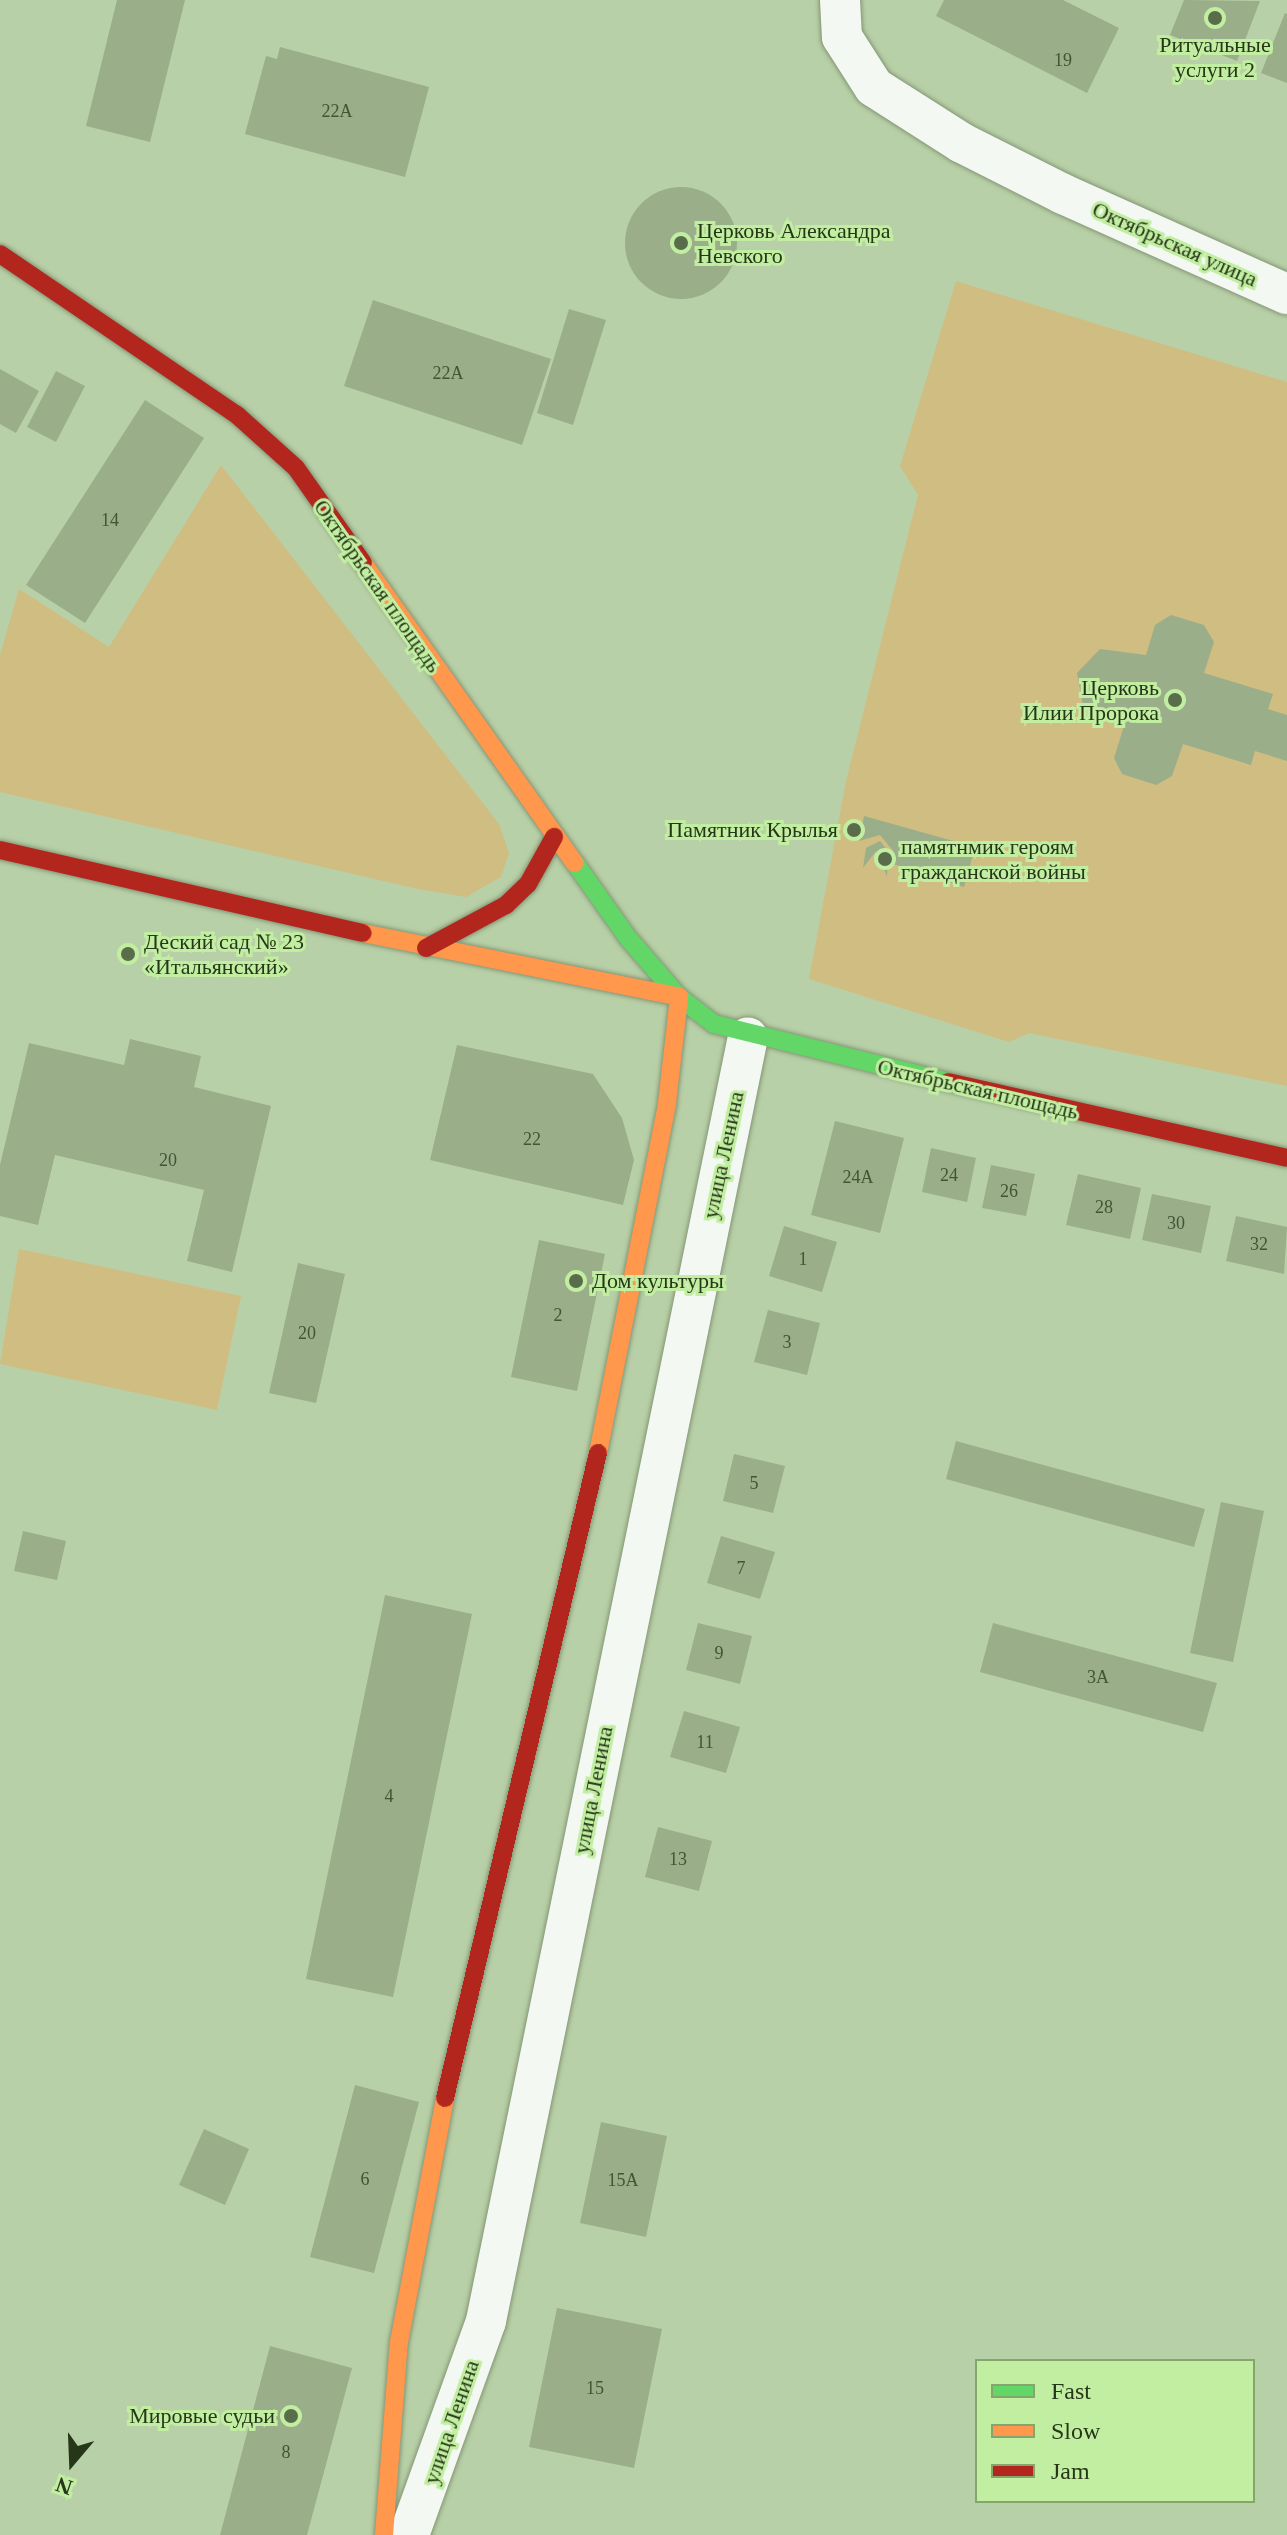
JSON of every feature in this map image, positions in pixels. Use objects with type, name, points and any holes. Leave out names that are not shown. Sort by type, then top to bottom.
[{"type":"main road","name":"Октябрьская площадь","points":[[0,254],[237,415],[296,468],[554,837],[679,997],[714,1024],[748,1037],[1287,1158]]},
{"type":"main road","points":[[426,948],[506,905],[528,884],[554,837]]},
{"type":"main road","name":"Октябрьская площадь","points":[[0,850],[426,948],[679,997]]},
{"type":"main road","points":[[384,2535],[399,2342],[445,2095],[606,1418],[667,1103],[679,997]]},
{"type":"street","name":"Октябрьская улица","points":[[840,0],[842,37],[874,87],[962,143],[1063,194],[1287,294]]},
{"type":"street","name":"улица Ленина","points":[[409,2535],[486,2321],[748,1037]]},
{"type":"shaded area","points":[[956,281],[1287,382],[1287,1086],[1029,1033],[1009,1042],[809,979],[846,781],[918,495],[900,466]]},
{"type":"shaded area","points":[[221,465],[499,824],[509,853],[501,877],[466,897],[418,889],[0,792],[0,655],[19,589],[109,647]]},
{"type":"shaded area","points":[[19,1249],[241,1296],[217,1410],[0,1364]]},
{"type":"building","points":[[117,0],[185,0],[150,142],[86,126]]},
{"type":"building","points":[[944,0],[1063,0],[1119,28],[1087,93],[936,16]]},
{"type":"building","name":"Ритуальные услуги 2","points":[[1184,0],[1260,1],[1237,61],[1170,35]]},
{"type":"building","points":[[1287,14],[1287,83],[1261,73]]},
{"type":"building","points":[[280,47],[429,87],[405,177],[245,134],[266,56],[277,59]]},
{"type":"building","name":"Церковь Александра Невского","points":[[681,187],[703,191],[721,203],[733,221],[737,243],[733,265],[721,283],[703,295],[681,299],[659,295],[641,283],[629,265],[625,243],[629,221],[641,203],[659,191]]},
{"type":"building","points":[[373,300],[551,359],[522,445],[344,386]]},
{"type":"building","points":[[569,309],[606,320],[573,425],[537,413]]},
{"type":"building","points":[[0,369],[39,391],[16,433],[0,424]]},
{"type":"building","points":[[56,371],[85,386],[56,442],[27,427]]},
{"type":"building","points":[[145,400],[204,438],[85,623],[26,585]]},
{"type":"building","name":"Церковь Илии Пророка","points":[[1171,615],[1204,625],[1214,642],[1204,673],[1273,694],[1268,709],[1287,715],[1287,761],[1255,751],[1251,765],[1183,744],[1172,776],[1156,785],[1122,774],[1114,758],[1124,726],[1083,705],[1077,673],[1100,649],[1146,655],[1155,625]]},
{"type":"building","points":[[864,816],[975,847],[964,887],[893,864],[894,852],[880,835],[859,841]]},
{"type":"building","name":"памятнмик героям гражданской войны","points":[[880,841],[888,851],[887,877],[878,853],[875,864],[876,851],[863,868],[866,848]]},
{"type":"building","points":[[130,1039],[201,1056],[194,1087],[271,1106],[232,1272],[187,1261],[204,1190],[55,1155],[38,1225],[0,1216],[0,1165],[29,1043],[124,1065]]},
{"type":"building","points":[[457,1045],[593,1074],[622,1118],[634,1160],[623,1205],[430,1160]]},
{"type":"building","points":[[835,1121],[904,1138],[880,1233],[811,1215]]},
{"type":"building","points":[[931,1148],[976,1158],[967,1202],[922,1192]]},
{"type":"building","points":[[991,1165],[1035,1174],[1026,1216],[982,1208]]},
{"type":"building","points":[[1078,1174],[1141,1188],[1130,1239],[1066,1225]]},
{"type":"building","points":[[1152,1194],[1211,1206],[1201,1253],[1142,1240]]},
{"type":"building","points":[[1236,1216],[1287,1227],[1284,1274],[1226,1261]]},
{"type":"building","points":[[784,1226],[837,1242],[822,1292],[769,1276]]},
{"type":"building","points":[[539,1240],[605,1254],[577,1391],[511,1377]]},
{"type":"building","points":[[298,1263],[345,1274],[316,1403],[269,1393]]},
{"type":"building","points":[[768,1310],[820,1323],[807,1375],[754,1362]]},
{"type":"building","points":[[956,1441],[1205,1509],[1194,1547],[946,1479]]},
{"type":"building","points":[[734,1454],[785,1466],[773,1513],[723,1501]]},
{"type":"building","points":[[1221,1502],[1264,1511],[1233,1662],[1190,1653]]},
{"type":"building","points":[[23,1531],[66,1541],[57,1580],[14,1571]]},
{"type":"building","points":[[721,1536],[775,1552],[760,1599],[707,1583]]},
{"type":"building","points":[[385,1595],[472,1614],[393,1997],[306,1979]]},
{"type":"building","points":[[698,1623],[752,1636],[740,1684],[686,1670]]},
{"type":"building","points":[[993,1623],[1217,1683],[1203,1732],[980,1672]]},
{"type":"building","points":[[684,1711],[740,1727],[726,1773],[670,1757]]},
{"type":"building","points":[[658,1827],[712,1841],[699,1891],[645,1877]]},
{"type":"building","points":[[355,2085],[419,2102],[374,2273],[310,2257]]},
{"type":"building","points":[[601,2122],[667,2136],[646,2237],[580,2223]]},
{"type":"building","points":[[204,2129],[249,2149],[225,2205],[179,2185]]},
{"type":"building","points":[[557,2308],[662,2329],[634,2468],[529,2447]]},
{"type":"building","points":[[270,2346],[352,2368],[307,2535],[220,2535]]},
{"type":"traffic: fast","points":[[575,863],[628,938],[679,997],[714,1024],[948,1082]]},
{"type":"traffic: slow","points":[[363,563],[575,863]]},
{"type":"traffic: slow","points":[[363,933],[679,997]]},
{"type":"traffic: slow","points":[[598,1453],[667,1103],[679,997]]},
{"type":"traffic: slow","points":[[384,2535],[399,2342],[445,2098]]},
{"type":"traffic: jam","points":[[0,254],[237,415],[296,468],[363,563]]},
{"type":"traffic: jam","points":[[426,948],[506,905],[528,884],[554,837]]},
{"type":"traffic: jam","points":[[0,850],[363,933]]},
{"type":"traffic: jam","points":[[948,1082],[1287,1158]]},
{"type":"traffic: jam","points":[[445,2098],[598,1453]]},
{"type":"place","name":"Ритуальные услуги 2","points":[[1215,18]]},
{"type":"place","name":"Церковь Александра Невского","points":[[681,243]]},
{"type":"place","name":"Церковь Илии Пророка","points":[[1175,700]]},
{"type":"place","name":"Памятник Крылья","points":[[854,830]]},
{"type":"place","name":"памятнмик героям гражданской войны","points":[[885,859]]},
{"type":"place","name":"Деский сад № 23 «Итальянский»","points":[[128,954]]},
{"type":"place","name":"Дом культуры","points":[[576,1281]]},
{"type":"place","name":"Мировые судьи","points":[[291,2416]]}]
